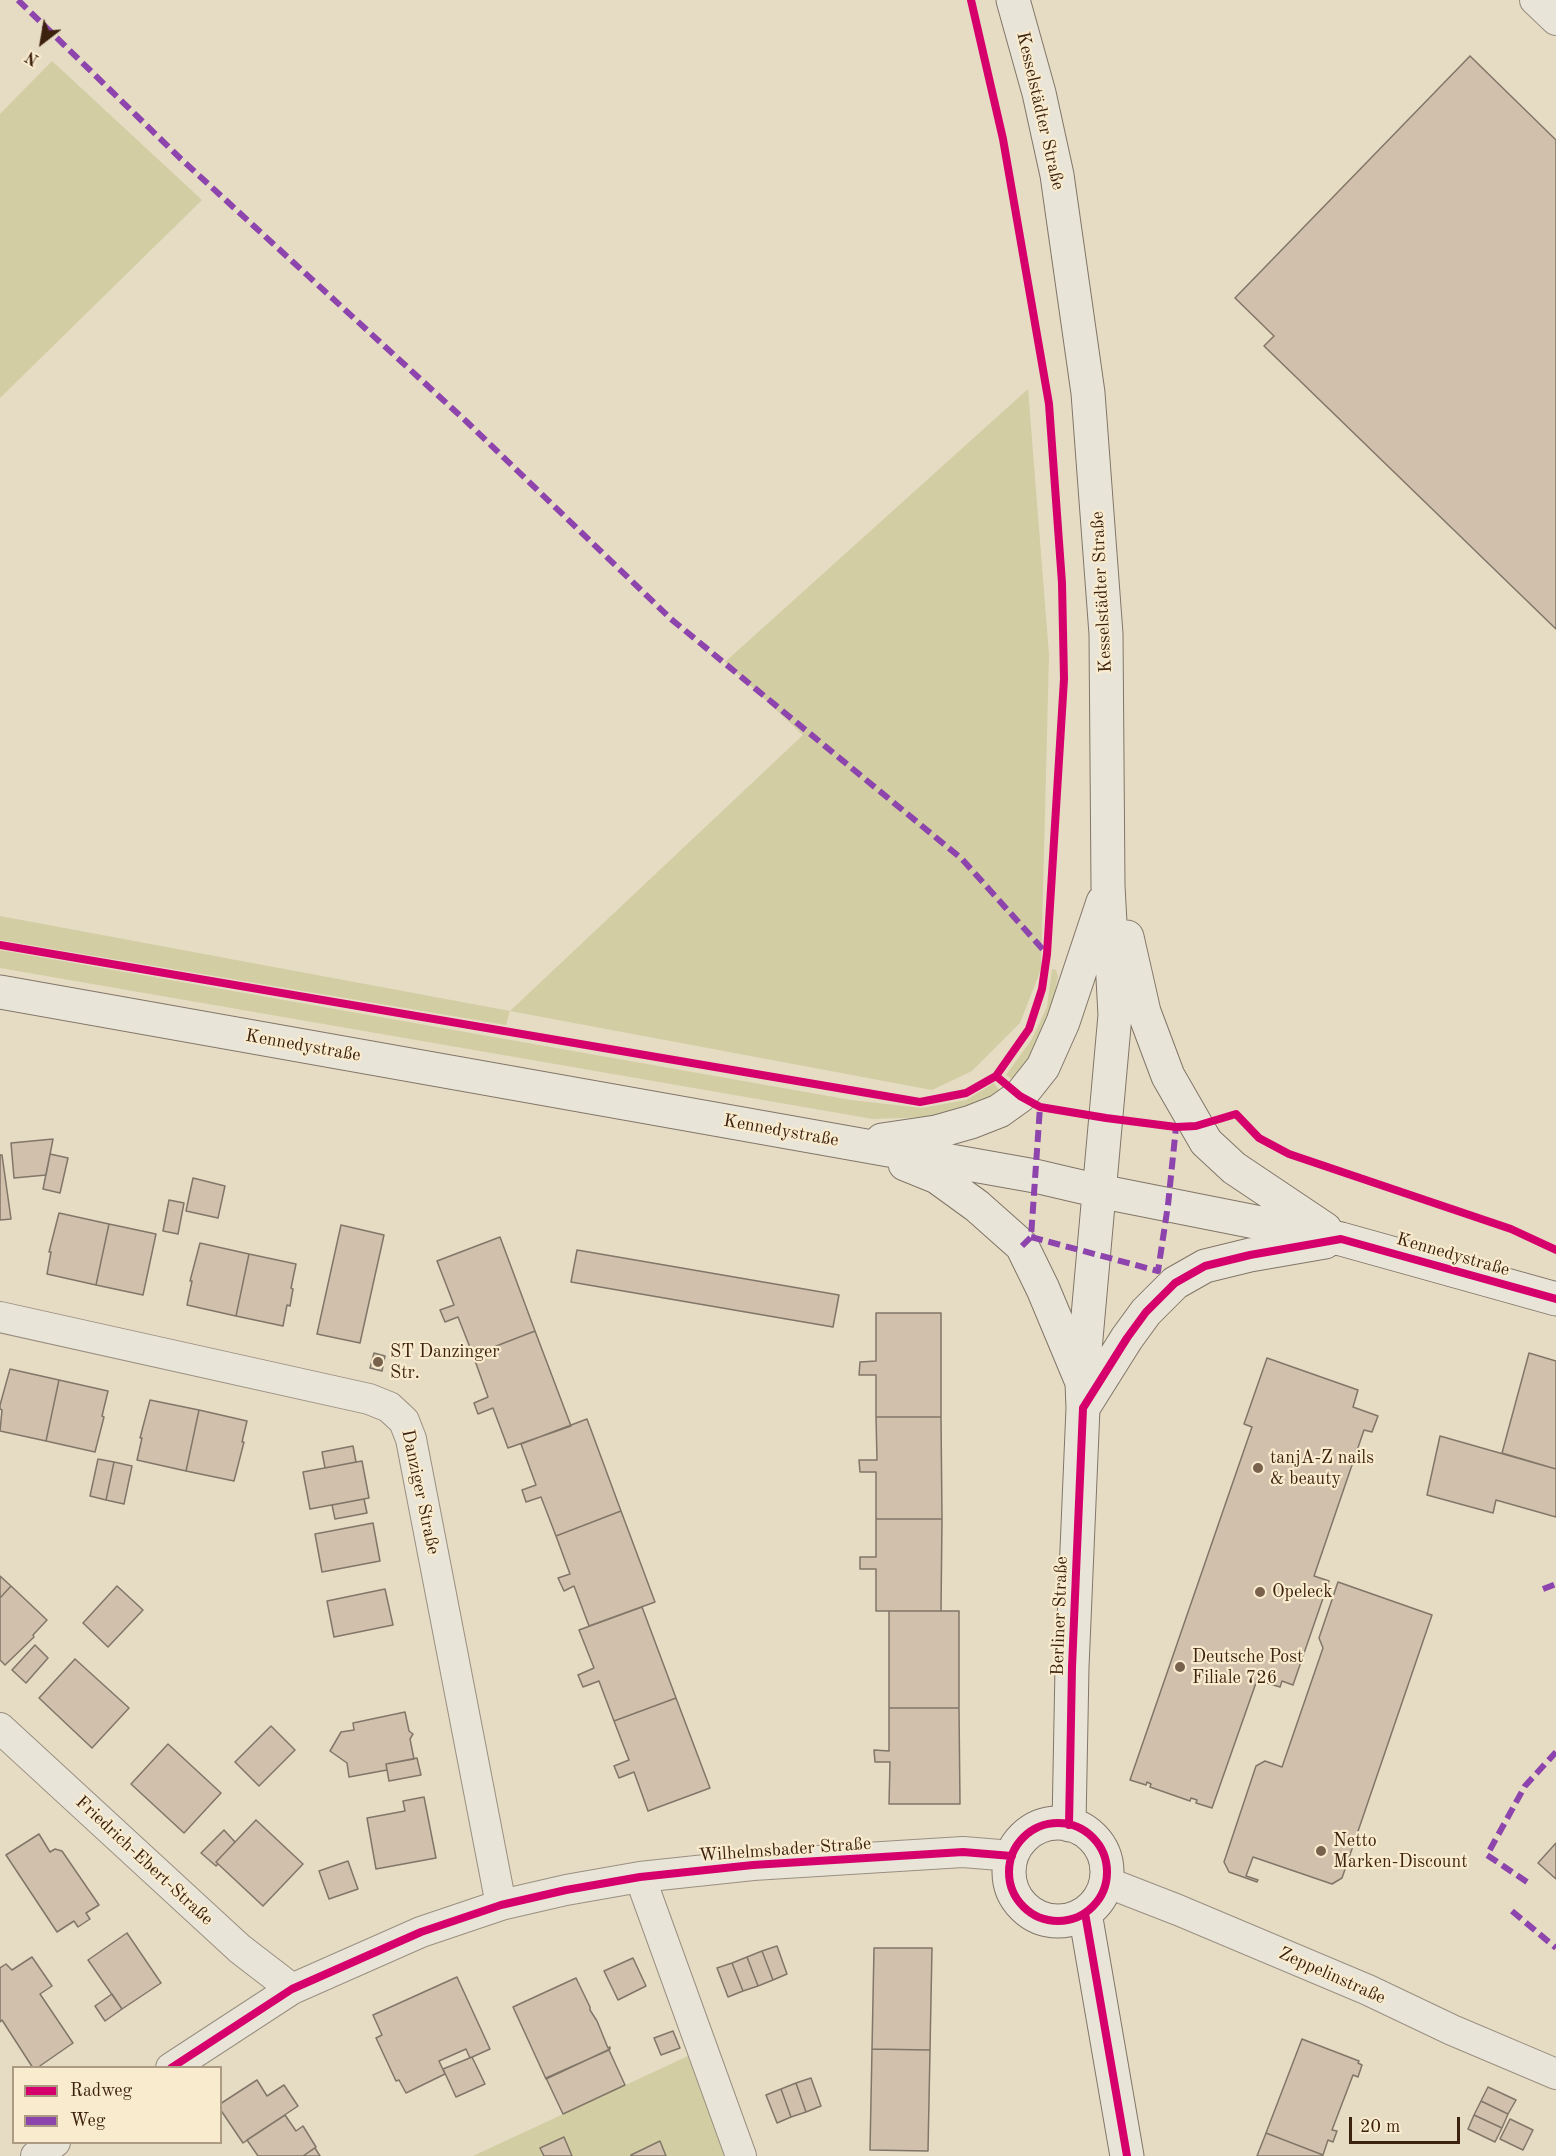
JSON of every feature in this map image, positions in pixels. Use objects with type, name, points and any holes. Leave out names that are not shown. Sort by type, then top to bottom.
[{"type":"main road","name":"Kesselstädter Straße","points":[[1013,0],[1039,93],[1057,175],[1088,393],[1106,634],[1108,886],[1115,1015],[1099,1191]]},
{"type":"main road","points":[[1108,849],[1144,1012],[1168,1076],[1196,1126],[1206,1142],[1234,1168],[1341,1239]]},
{"type":"main road","points":[[856,1144],[936,1132],[971,1122],[999,1111],[1020,1096],[1043,1067],[1063,1022],[1108,886]]},
{"type":"main road","name":"Kennedystraße","points":[[0,992],[1024,1174],[1341,1239],[1556,1299]]},
{"type":"main road","points":[[856,1144],[937,1177],[977,1206],[1022,1246],[1043,1289],[1082,1395]]},
{"type":"main road","name":"Berliner Straße","points":[[1069,1825],[1082,1395],[1099,1191]]},
{"type":"main road","points":[[1082,1395],[1146,1312],[1175,1283],[1205,1266],[1341,1239]]},
{"type":"main road","points":[[1053,1824],[1069,1825],[1092,1836],[1099,1846],[1105,1857],[1106,1882],[1103,1894],[1085,1913],[1071,1920],[1055,1921],[1040,1917],[1026,1909],[1017,1897],[1008,1872],[1017,1845],[1038,1828],[1053,1824]]},
{"type":"main road","points":[[1085,1913],[1127,2156]]},
{"type":"street","points":[[1535,0],[1556,20]]},
{"type":"street","name":"Danziger Straße","points":[[0,1317],[369,1400],[389,1407],[404,1421],[411,1439],[501,1905]]},
{"type":"street","name":"Friedrich-Ebert-Straße","points":[[0,1728],[240,1949],[292,1989]]},
{"type":"street","name":"Wilhelmsbader Straße","points":[[173,2066],[292,1989],[422,1932],[501,1905],[566,1890],[640,1877],[753,1865],[952,1853],[1012,1856]]},
{"type":"street","points":[[640,1877],[741,2156]]},
{"type":"street","name":"Zeppelinstraße","points":[[1106,1882],[1357,1985],[1452,2030],[1556,2074]]},
{"type":"street","points":[[36,2156],[52,2144]]},
{"type":"shaded area","points":[[52,61],[202,200],[0,398],[0,114]]},
{"type":"shaded area","points":[[1028,389],[1049,655],[1041,969],[1020,1023],[972,1071],[932,1090],[510,1011],[803,735],[725,662]]},
{"type":"shaded area","points":[[0,916],[510,1011],[506,1025],[0,940]]},
{"type":"shaded area","points":[[0,950],[851,1100],[922,1108],[966,1100],[994,1083],[1002,1094],[991,1102],[930,1117],[873,1119],[0,968]]},
{"type":"shaded area","points":[[1052,969],[1056,970],[1058,977],[1046,1037],[1013,1079],[1006,1075],[1032,1039],[1047,1007]]},
{"type":"shaded area","points":[[688,2056],[725,2156],[473,2156]]},
{"type":"building","points":[[1470,56],[1556,140],[1556,629],[1264,346],[1274,336],[1235,298]]},
{"type":"building","points":[[53,1139],[46,1175],[14,1178],[11,1143]]},
{"type":"building","points":[[50,1154],[68,1158],[60,1193],[43,1189]]},
{"type":"building","points":[[0,1155],[2,1155],[11,1219],[0,1220]]},
{"type":"building","points":[[193,1178],[225,1186],[218,1218],[186,1211]]},
{"type":"building","points":[[169,1200],[184,1203],[178,1234],[163,1231]]},
{"type":"building","points":[[59,1213],[109,1224],[96,1285],[47,1274],[51,1252],[49,1252]]},
{"type":"building","points":[[109,1224],[156,1234],[143,1295],[96,1285]]},
{"type":"building","points":[[341,1225],[384,1235],[360,1343],[317,1334]]},
{"type":"building","points":[[500,1237],[535,1331],[473,1355],[458,1317],[445,1322],[440,1310],[454,1305],[437,1261]]},
{"type":"building","points":[[200,1243],[249,1254],[236,1316],[187,1305],[192,1281],[190,1281]]},
{"type":"building","points":[[577,1250],[839,1295],[833,1327],[571,1282]]},
{"type":"building","points":[[249,1254],[296,1264],[290,1306],[287,1305],[283,1326],[236,1316]]},
{"type":"building","points":[[876,1313],[941,1313],[941,1417],[876,1417],[876,1375],[859,1375],[860,1362],[876,1361]]},
{"type":"building","points":[[535,1331],[571,1426],[508,1448],[493,1408],[478,1414],[474,1403],[488,1397],[473,1355]]},
{"type":"building","name":"ST Danzinger Str.","points":[[374,1353],[385,1356],[382,1371],[370,1368]]},
{"type":"building","points":[[1529,1353],[1556,1361],[1556,1469],[1502,1453]]},
{"type":"building","name":"Opeleck","points":[[1267,1358],[1358,1390],[1353,1407],[1378,1416],[1372,1432],[1364,1430],[1314,1576],[1329,1581],[1293,1685],[1282,1681],[1280,1687],[1257,1680],[1212,1808],[1196,1803],[1197,1800],[1191,1798],[1190,1801],[1150,1787],[1151,1784],[1147,1782],[1146,1785],[1130,1780],[1252,1427],[1244,1424]]},
{"type":"building","points":[[10,1369],[59,1380],[46,1441],[0,1431],[2,1410],[0,1405]]},
{"type":"building","points":[[59,1380],[108,1391],[95,1452],[46,1441]]},
{"type":"building","points":[[150,1400],[199,1410],[186,1471],[137,1460]]},
{"type":"building","points":[[199,1410],[247,1421],[234,1481],[186,1471]]},
{"type":"building","points":[[876,1417],[941,1417],[942,1519],[876,1519],[876,1472],[860,1472],[859,1460],[877,1460]]},
{"type":"building","points":[[587,1419],[621,1511],[556,1536],[541,1497],[526,1502],[522,1490],[536,1485],[521,1444]]},
{"type":"building","points":[[1440,1436],[1556,1469],[1556,1517],[1496,1500],[1493,1513],[1427,1495]]},
{"type":"building","points":[[353,1446],[356,1462],[325,1468],[322,1452]]},
{"type":"building","points":[[98,1459],[114,1462],[106,1500],[90,1496]]},
{"type":"building","points":[[362,1461],[369,1498],[310,1509],[303,1472]]},
{"type":"building","points":[[114,1462],[132,1466],[124,1504],[106,1500]]},
{"type":"building","points":[[364,1499],[367,1513],[335,1519],[332,1505]]},
{"type":"building","points":[[621,1511],[655,1602],[589,1626],[574,1586],[564,1591],[558,1578],[570,1574],[556,1536]]},
{"type":"building","points":[[876,1519],[942,1519],[941,1611],[876,1611],[876,1569],[860,1569],[860,1557],[876,1557]]},
{"type":"building","points":[[373,1523],[380,1561],[322,1572],[315,1534]]},
{"type":"building","points":[[0,1576],[11,1586],[0,1598]]},
{"type":"building","points":[[1338,1582],[1432,1615],[1342,1878],[1332,1884],[1253,1857],[1246,1876],[1258,1880],[1257,1882],[1229,1872],[1224,1862],[1256,1766],[1265,1761],[1282,1767],[1323,1648],[1319,1638]]},
{"type":"building","points":[[11,1586],[47,1620],[33,1635],[34,1637],[5,1665],[0,1660],[0,1598]]},
{"type":"building","points":[[117,1586],[143,1610],[108,1647],[83,1623]]},
{"type":"building","points":[[385,1589],[393,1625],[334,1637],[327,1601]]},
{"type":"building","points":[[642,1607],[676,1698],[614,1721],[599,1681],[583,1687],[578,1675],[594,1668],[579,1630]]},
{"type":"building","points":[[889,1611],[959,1611],[959,1708],[889,1708]]},
{"type":"building","points":[[35,1645],[48,1658],[26,1683],[12,1670]]},
{"type":"building","points":[[75,1659],[129,1708],[92,1748],[39,1698]]},
{"type":"building","points":[[676,1698],[710,1788],[648,1811],[634,1772],[619,1778],[614,1766],[629,1760],[614,1721]]},
{"type":"building","points":[[889,1708],[959,1708],[960,1804],[889,1804],[890,1762],[875,1762],[874,1750],[889,1751]]},
{"type":"building","points":[[405,1712],[409,1731],[413,1734],[410,1739],[414,1759],[386,1764],[387,1770],[349,1777],[347,1763],[330,1751],[341,1732],[354,1730],[353,1723]]},
{"type":"building","points":[[271,1726],[295,1750],[259,1786],[235,1762]]},
{"type":"building","points":[[168,1744],[221,1793],[184,1833],[131,1784]]},
{"type":"building","points":[[417,1758],[421,1775],[389,1781],[386,1764]]},
{"type":"building","points":[[424,1797],[436,1858],[376,1869],[367,1818],[405,1811],[403,1801]]},
{"type":"building","points":[[256,1820],[303,1864],[263,1906],[216,1862]]},
{"type":"building","points":[[224,1830],[235,1842],[216,1862],[218,1864],[216,1866],[201,1853]]},
{"type":"building","points":[[39,1834],[50,1852],[55,1849],[62,1851],[99,1905],[86,1913],[90,1919],[78,1927],[74,1921],[57,1932],[6,1855]]},
{"type":"building","points":[[1556,1843],[1556,1879],[1538,1863]]},
{"type":"building","points":[[348,1861],[358,1889],[329,1899],[319,1871]]},
{"type":"building","points":[[127,1933],[161,1983],[122,2009],[88,1960]]},
{"type":"building","points":[[777,1946],[787,1974],[773,1980],[762,1951]]},
{"type":"building","points":[[874,1948],[932,1948],[930,2050],[872,2049]]},
{"type":"building","points":[[762,1951],[773,1980],[758,1986],[747,1957]]},
{"type":"building","points":[[32,1957],[52,1986],[40,1994],[73,2043],[40,2066],[32,2066],[2,2020],[0,2022],[0,1968],[6,1964],[12,1970]]},
{"type":"building","points":[[747,1957],[758,1986],[743,1991],[732,1963]]},
{"type":"building","points":[[633,1958],[646,1986],[618,2000],[604,1971]]},
{"type":"building","points":[[732,1963],[743,1991],[728,1997],[717,1968]]},
{"type":"building","points":[[457,1977],[490,2049],[470,2058],[466,2049],[439,2061],[445,2074],[406,2093],[399,2080],[396,2081],[376,2038],[382,2035],[373,2015]]},
{"type":"building","points":[[576,1978],[610,2049],[546,2079],[513,2007]]},
{"type":"building","points":[[112,1994],[122,2009],[105,2021],[95,2006]]},
{"type":"building","points":[[673,2031],[680,2048],[661,2055],[654,2038]]},
{"type":"building","points":[[1302,2039],[1359,2061],[1358,2063],[1362,2065],[1358,2077],[1353,2075],[1332,2130],[1337,2131],[1333,2142],[1328,2140],[1323,2155],[1266,2133]]},
{"type":"building","points":[[872,2049],[930,2050],[928,2151],[870,2150]]},
{"type":"building","points":[[609,2050],[625,2085],[563,2114],[546,2078]]},
{"type":"building","points":[[472,2057],[485,2084],[456,2097],[443,2069]]},
{"type":"building","points":[[811,2078],[821,2106],[806,2112],[796,2083]]},
{"type":"building","points":[[257,2080],[267,2096],[284,2085],[298,2106],[243,2143],[222,2112],[222,2103]]},
{"type":"building","points":[[796,2083],[806,2112],[791,2117],[781,2089]]},
{"type":"building","points":[[1488,2087],[1516,2100],[1508,2114],[1481,2101]]},
{"type":"building","points":[[781,2089],[791,2117],[777,2123],[766,2095]]},
{"type":"building","points":[[1481,2101],[1508,2114],[1502,2128],[1474,2115]]},
{"type":"building","points":[[285,2115],[296,2131],[303,2126],[316,2147],[303,2156],[258,2156],[247,2140]]},
{"type":"building","points":[[1474,2115],[1502,2128],[1495,2142],[1468,2129]]},
{"type":"building","points":[[1510,2119],[1533,2130],[1523,2150],[1500,2139]]},
{"type":"building","points":[[1266,2133],[1323,2155],[1257,2156]]},
{"type":"building","points":[[564,2137],[572,2156],[544,2156],[540,2148]]},
{"type":"building","points":[[660,2141],[666,2156],[631,2156],[631,2155]]},
{"type":"building","points":[[315,2148],[320,2156],[303,2156]]},
{"type":"marked path","points":[[18,0],[181,159],[467,422],[671,619],[962,859],[1047,954]]},
{"type":"marked path","points":[[1022,1246],[1031,1237],[1040,1107]]},
{"type":"marked path","points":[[1031,1237],[1158,1271],[1176,1127]]},
{"type":"marked path","points":[[1543,1589],[1556,1584]]},
{"type":"marked path","points":[[1527,1882],[1487,1855],[1525,1786],[1556,1752]]},
{"type":"marked path","points":[[1512,1911],[1556,1948]]},
{"type":"cycle path","points":[[0,945],[920,1102],[966,1093],[996,1076],[1029,1029],[1042,989],[1047,954],[1064,679],[1062,583],[1049,404],[1003,139],[971,0]]},
{"type":"cycle path","points":[[996,1076],[1020,1096],[1040,1107],[1106,1118],[1176,1127],[1196,1126],[1236,1114],[1259,1138],[1289,1154],[1511,1229],[1556,1250]]},
{"type":"cycle path","points":[[1069,1825],[1072,1667],[1083,1408],[1146,1312],[1175,1283],[1205,1266],[1250,1255],[1341,1239],[1556,1299]]},
{"type":"cycle path","points":[[1058,1823],[1077,1827],[1092,1838],[1103,1853],[1107,1872],[1103,1891],[1092,1906],[1077,1917],[1058,1921],[1039,1917],[1024,1906],[1013,1891],[1009,1872],[1013,1853],[1024,1838],[1039,1827],[1058,1823]]},
{"type":"cycle path","points":[[174,2066],[292,1989],[421,1932],[501,1905],[566,1890],[640,1877],[753,1865],[963,1852],[1012,1856]]},
{"type":"cycle path","points":[[1085,1913],[1127,2156]]},
{"type":"place","name":"ST Danzinger Str.","points":[[378,1362]]},
{"type":"place","name":"tanjA-Z nails & beauty","points":[[1258,1468]]},
{"type":"place","name":"Opeleck","points":[[1260,1592]]},
{"type":"place","name":"Deutsche Post Filiale 726","points":[[1180,1667]]},
{"type":"place","name":"Netto Marken-Discount","points":[[1321,1851]]}]
